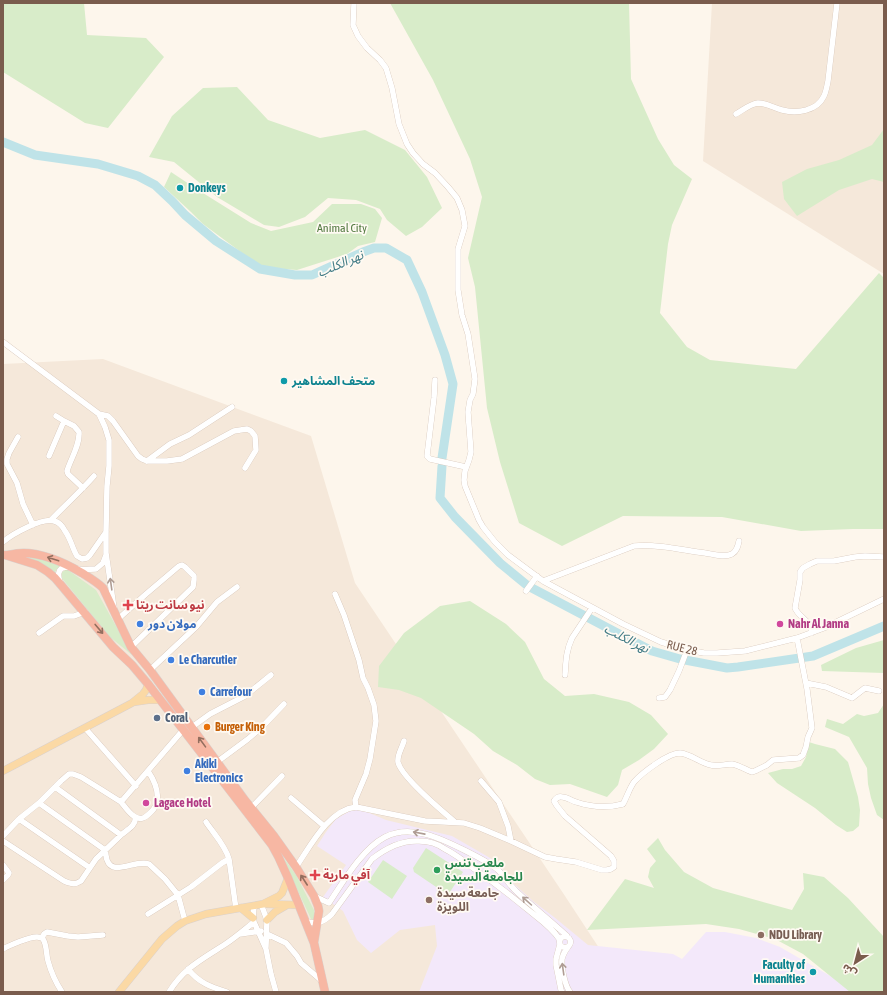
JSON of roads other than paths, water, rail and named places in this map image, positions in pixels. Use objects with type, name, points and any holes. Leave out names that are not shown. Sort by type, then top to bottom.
[{"type":"highway","points":[[4,556],[22,553],[37,555],[62,562],[76,569],[98,583],[103,588],[131,647],[150,670],[217,762],[274,836],[314,896],[318,906],[318,923],[314,943]]},
{"type":"highway","points":[[4,556],[37,565],[62,584],[113,647],[132,665],[148,684],[272,845],[288,878],[314,943],[325,992]]},
{"type":"main road","points":[[3,772],[132,703],[143,694],[148,684]]},
{"type":"main road","points":[[132,703],[148,700],[160,700]]},
{"type":"main road","points":[[260,905],[279,896],[284,889],[288,878]]},
{"type":"main road","points":[[119,992],[162,939],[185,920],[206,914],[260,905],[299,905]]},
{"type":"main road","points":[[267,920],[275,912],[288,905]]},
{"type":"main road","points":[[238,908],[253,920]]},
{"type":"street","name":"RUE 28","points":[[354,3],[353,25],[358,36],[367,48],[386,68],[402,134],[413,153],[423,164],[435,173],[457,198],[462,210],[465,226],[458,249],[458,290],[462,315],[468,334],[475,379],[468,412],[471,452],[464,476],[466,486],[479,520],[495,542],[508,555],[536,577],[623,624],[686,652],[732,653],[797,638],[812,633],[884,599]]},
{"type":"street","points":[[736,114],[749,106],[758,103],[782,110],[802,111],[814,107],[821,101],[828,81],[837,3]]},
{"type":"street","points":[[3,342],[99,414],[108,416],[138,456],[142,459],[147,461],[182,459],[234,431],[247,429],[255,436],[256,450],[246,468]]},
{"type":"street","points":[[435,380],[427,456],[430,459],[466,467]]},
{"type":"street","points":[[147,461],[170,444],[189,435],[232,408]]},
{"type":"street","points":[[99,414],[109,440],[106,553],[117,617],[179,566],[182,565],[194,576],[193,587],[131,647]]},
{"type":"street","points":[[56,416],[74,426],[79,432],[77,446],[67,471],[68,474],[83,488]]},
{"type":"street","points":[[49,456],[64,421]]},
{"type":"street","points":[[18,436],[9,453],[7,464],[17,483],[23,504],[33,525]]},
{"type":"street","points":[[51,520],[94,476]]},
{"type":"street","points":[[3,542],[21,530],[33,525],[51,520],[56,521],[69,536],[75,554],[80,559],[87,558],[90,555],[106,531]]},
{"type":"street","points":[[543,581],[634,546],[665,547],[728,555],[737,550],[739,541]]},
{"type":"street","points":[[62,584],[58,577],[60,570],[67,567],[76,569],[96,569],[103,563],[106,553]]},
{"type":"street","points":[[812,633],[810,625],[795,608],[801,569],[817,561],[834,561],[865,556],[884,557]]},
{"type":"street","points":[[526,591],[536,577]]},
{"type":"street","points":[[150,670],[196,626],[217,602],[236,587]]},
{"type":"street","points":[[335,594],[344,615],[359,660],[362,678],[368,688],[374,705],[376,721],[367,769],[355,800],[356,807]]},
{"type":"street","points":[[565,675],[566,654],[569,644],[592,608]]},
{"type":"street","points":[[39,633],[63,616],[74,616],[85,612]]},
{"type":"street","points":[[296,867],[324,826],[331,819],[343,810],[356,807],[425,821],[464,823],[480,828],[550,858],[576,862],[602,870],[611,870],[615,864],[611,856],[565,816],[554,801],[556,798],[561,797],[578,803],[602,806],[623,804],[635,781],[652,766],[671,755],[680,753],[691,756],[712,766],[734,764],[752,772],[767,765],[773,760],[799,758],[803,755],[812,728],[806,683],[797,638]]},
{"type":"street","points":[[659,698],[664,698],[667,696],[686,652]]},
{"type":"street","points":[[192,728],[210,714],[245,696],[271,675]]},
{"type":"street","points":[[806,683],[826,687],[852,698],[865,688],[879,691]]},
{"type":"street","points":[[217,762],[248,739],[284,704]]},
{"type":"street","points":[[85,728],[136,786]]},
{"type":"street","points":[[121,802],[183,730]]},
{"type":"street","points":[[404,741],[398,759],[401,770],[455,822]]},
{"type":"street","points":[[3,836],[18,819],[39,803],[69,774],[81,777],[121,802],[135,817],[144,818],[157,803],[156,786],[148,771]]},
{"type":"street","points":[[252,808],[282,776]]},
{"type":"street","points":[[481,780],[499,802],[508,826],[511,841]]},
{"type":"street","points":[[55,787],[122,835]]},
{"type":"street","points":[[291,798],[324,826]]},
{"type":"street","points":[[39,803],[105,850],[108,862],[115,868],[137,863],[146,862],[149,864],[165,879],[178,895],[185,920]]},
{"type":"street","points":[[3,841],[64,881],[71,884],[78,883],[96,859],[134,825],[136,821],[135,817]]},
{"type":"street","points":[[18,819],[90,868]]},
{"type":"street","points":[[206,822],[227,852],[238,908]]},
{"type":"street","points":[[329,903],[368,849],[389,835],[409,831],[443,839],[487,862],[497,870],[515,891],[570,938],[570,944],[564,952],[562,961],[565,980],[570,992]]},
{"type":"street","points":[[389,835],[393,842],[390,847]]},
{"type":"street","points":[[305,921],[318,923],[326,920],[372,859],[379,853],[390,847],[408,842],[420,841],[432,843],[444,848],[501,888],[556,934],[563,947],[568,947]]},
{"type":"street","points":[[148,914],[229,859]]},
{"type":"street","points":[[3,865],[9,873],[3,880]]},
{"type":"street","points":[[314,896],[329,903],[332,914]]},
{"type":"street","points":[[169,992],[174,984],[188,969],[240,934],[253,920],[260,905]]},
{"type":"street","points":[[260,905],[267,920],[266,949]]},
{"type":"street","points":[[253,920],[266,949],[275,991]]},
{"type":"street","points":[[240,934],[267,931],[286,944],[301,963],[323,981]]},
{"type":"street","points":[[42,938],[47,932],[78,937],[103,935]]},
{"type":"street","points":[[562,992],[556,959],[562,937],[567,936]]},
{"type":"street","points":[[3,950],[33,938],[42,938]]},
{"type":"street","points":[[42,938],[45,943],[48,960],[57,984],[62,992]]},
{"type":"street","points":[[188,969],[202,982],[228,992]]},
{"type":"waterway","name":"نهر الكلب","points":[[3,142],[35,155],[98,164],[138,176],[155,185],[185,215],[216,241],[260,269],[295,275],[312,275],[374,248],[386,248],[407,260],[422,292],[445,355],[453,384],[442,458]]},
{"type":"waterway","name":"نهر الكلب","points":[[442,466],[440,498],[455,517],[500,563],[528,586],[652,651],[680,659],[727,668],[738,667],[813,656],[884,626]]},
{"type":"place","name":"Donkeys","points":[[180,188]]},
{"type":"place","name":"متحف المشاهير","points":[[284,381]]},
{"type":"place","name":"نيو سانت ريتا","points":[[128,605]]},
{"type":"place","name":"مولان دور","points":[[140,624]]},
{"type":"place","name":"Nahr Al Janna","points":[[780,624]]},
{"type":"place","name":"Le Charcutier","points":[[171,660]]},
{"type":"place","name":"Carrefour","points":[[202,692]]},
{"type":"place","name":"Coral","points":[[157,718]]},
{"type":"place","name":"Burger King","points":[[207,727]]},
{"type":"place","name":"Akiki Electronics","points":[[187,771]]},
{"type":"place","name":"Lagace Hotel","points":[[146,803]]},
{"type":"place","name":"ملعب تنس للجامعة السيدة","points":[[437,870]]},
{"type":"place","name":"آفي مارية","points":[[315,875]]},
{"type":"place","name":"جامعة سيدة اللويزة","points":[[429,900]]},
{"type":"place","name":"NDU Library","points":[[761,935]]},
{"type":"place","name":"Faculty of Humanities","points":[[813,972]]},
{"type":"park label","name":"Animal City","points":[[342,228]]}]
